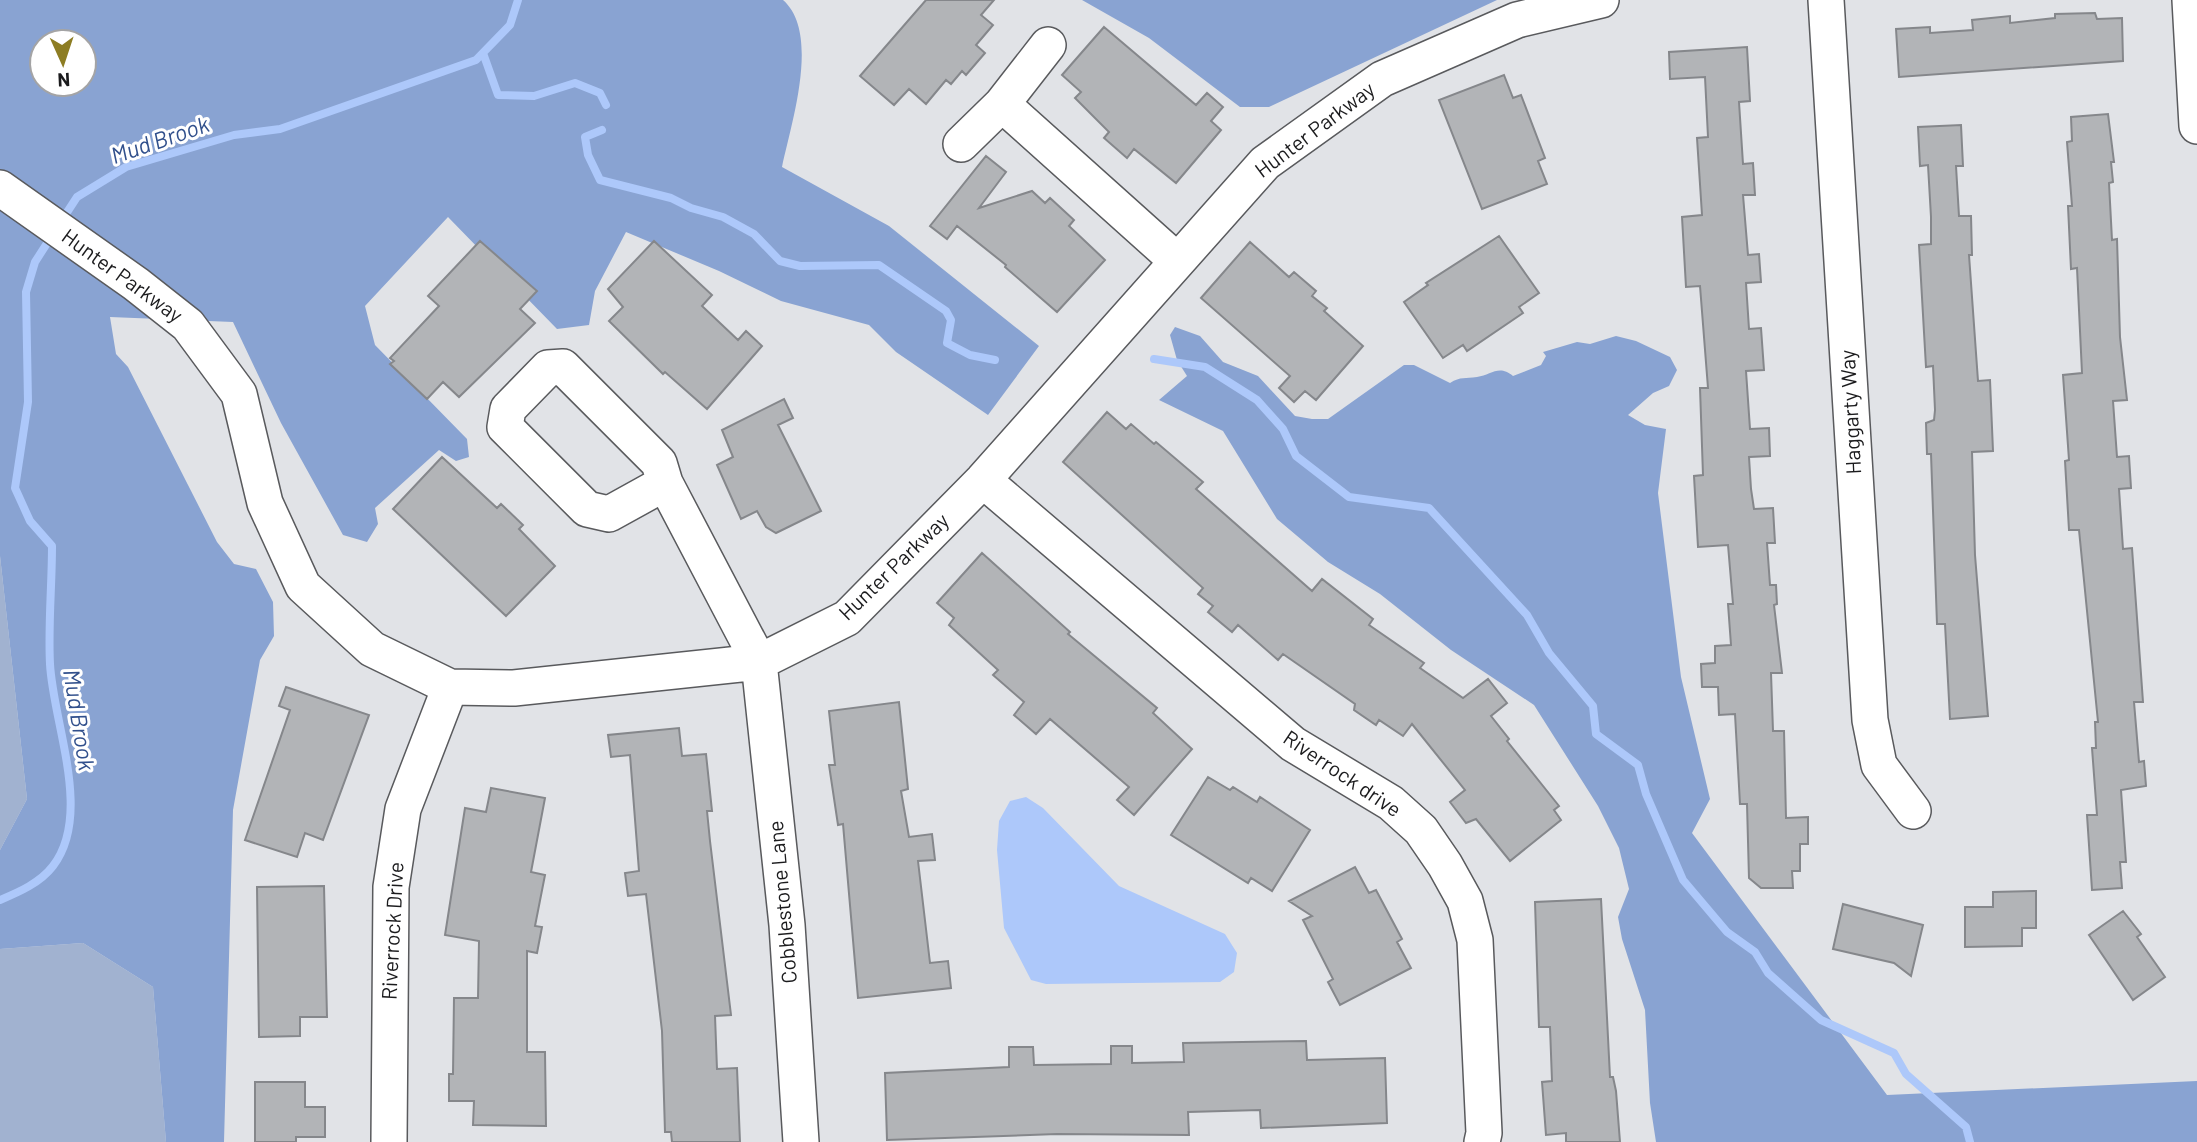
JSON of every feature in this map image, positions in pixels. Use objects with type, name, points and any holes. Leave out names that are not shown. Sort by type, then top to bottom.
[{"type":"street","name":"Hunter Parkway","points":[[0,188],[136,284],[188,326],[239,394],[265,503],[303,586],[372,649],[450,687],[514,688],[759,662],[847,618],[983,480],[1265,163],[1382,79],[1517,19],[1601,0]]},
{"type":"street","name":"Haggarty Way","points":[[1826,0],[1870,720],[1879,765],[1913,811]]},
{"type":"street","points":[[2190,0],[2197,125]]},
{"type":"street","points":[[961,144],[1002,104],[1048,45]]},
{"type":"street","points":[[1002,104],[1176,260]]},
{"type":"street","points":[[666,483],[610,514],[587,509],[505,428],[508,409],[548,368],[563,367],[659,463],[666,483],[759,662]]},
{"type":"street","name":"Riverrock drive","points":[[983,480],[1293,744],[1391,803],[1421,831],[1446,865],[1465,901],[1475,940],[1482,1142]]},
{"type":"street","name":"Cobblestone Lane","points":[[759,662],[788,925],[801,1142]]},
{"type":"street","name":"Riverrock Drive","points":[[389,1142],[391,887],[403,809],[450,687]]},
{"type":"shaded area","points":[[0,0],[783,0],[794,15],[800,34],[802,56],[796,104],[782,167],[889,226],[1039,346],[988,415],[896,352],[869,325],[781,301],[719,271],[626,232],[595,291],[589,325],[557,329],[448,217],[365,306],[375,345],[467,439],[469,457],[456,461],[439,450],[375,508],[378,524],[367,542],[343,535],[281,423],[233,322],[110,317],[116,354],[128,367],[217,542],[234,564],[256,569],[273,602],[274,636],[260,660],[233,810],[224,1142],[166,1142],[153,987],[83,943],[0,949],[0,850],[27,799],[0,556]]},
{"type":"shaded area","points":[[1082,0],[1497,0],[1269,107],[1240,107],[1149,38]]},
{"type":"shaded area","points":[[1175,327],[1200,336],[1223,362],[1258,376],[1295,416],[1312,419],[1328,419],[1404,365],[1414,365],[1450,383],[1499,371],[1513,376],[1541,365],[1546,356],[1543,352],[1577,342],[1590,344],[1616,336],[1636,341],[1670,357],[1677,370],[1669,386],[1653,393],[1628,415],[1645,425],[1666,429],[1658,493],[1681,677],[1710,799],[1692,833],[1887,1095],[2197,1081],[2197,1142],[1656,1142],[1650,1103],[1645,1010],[1622,939],[1618,917],[1629,889],[1619,848],[1598,806],[1534,705],[1451,650],[1380,594],[1328,562],[1277,519],[1223,431],[1159,400],[1187,376],[1177,360],[1170,335]]},
{"type":"shaded area","points":[[0,556],[27,799],[0,850]]},
{"type":"shaded area","points":[[1026,797],[1043,808],[1119,886],[1225,934],[1237,953],[1234,972],[1220,982],[1046,984],[1031,980],[1004,928],[997,850],[999,821],[1010,801]]},
{"type":"shaded area","points":[[83,943],[153,987],[166,1142],[0,1142],[0,949]]},
{"type":"building","points":[[926,0],[994,0],[981,15],[993,25],[976,45],[985,53],[966,75],[962,71],[951,84],[946,80],[926,104],[909,89],[894,105],[860,76]]},
{"type":"building","points":[[2095,13],[2097,19],[2122,18],[2123,61],[1899,77],[1896,29],[1930,27],[1930,33],[1973,30],[1972,20],[2010,16],[2010,23],[2055,18],[2055,14]]},
{"type":"building","points":[[1104,27],[1196,105],[1207,93],[1223,107],[1211,121],[1221,130],[1176,183],[1134,149],[1127,158],[1104,138],[1109,132],[1075,98],[1081,92],[1062,75]]},
{"type":"building","points":[[1747,47],[1750,101],[1739,102],[1743,164],[1753,163],[1755,195],[1743,195],[1748,255],[1759,254],[1761,282],[1746,283],[1749,329],[1761,328],[1764,370],[1746,371],[1750,429],[1769,428],[1770,456],[1749,457],[1754,509],[1773,508],[1775,543],[1767,543],[1770,585],[1776,585],[1777,604],[1774,605],[1782,673],[1771,673],[1773,731],[1784,731],[1786,818],[1808,817],[1808,844],[1800,844],[1800,871],[1792,871],[1793,888],[1761,888],[1749,878],[1747,804],[1740,804],[1735,714],[1719,715],[1718,687],[1702,687],[1701,664],[1715,663],[1715,646],[1731,645],[1728,604],[1733,604],[1728,545],[1698,547],[1694,476],[1703,475],[1700,388],[1708,388],[1700,286],[1686,287],[1682,217],[1702,215],[1697,138],[1708,137],[1705,77],[1670,79],[1669,52]]},
{"type":"building","points":[[1504,75],[1513,98],[1521,95],[1545,158],[1538,161],[1547,184],[1482,209],[1439,100]]},
{"type":"building","points":[[2108,114],[2114,162],[2111,162],[2113,182],[2109,183],[2112,240],[2117,239],[2120,337],[2127,400],[2113,401],[2117,457],[2129,456],[2131,488],[2119,489],[2123,549],[2132,548],[2143,702],[2134,702],[2139,762],[2144,761],[2146,786],[2121,790],[2126,862],[2120,862],[2122,888],[2092,890],[2087,815],[2097,815],[2092,748],[2096,748],[2095,722],[2098,722],[2079,530],[2069,530],[2065,461],[2069,460],[2063,375],[2082,373],[2077,268],[2071,269],[2068,206],[2072,206],[2067,142],[2072,141],[2071,117]]},
{"type":"building","points":[[1961,125],[1963,166],[1956,166],[1959,216],[1971,216],[1972,255],[1969,255],[1978,381],[1990,380],[1993,451],[1972,452],[1975,555],[1988,716],[1950,719],[1945,624],[1937,624],[1931,454],[1927,454],[1926,423],[1934,420],[1935,410],[1933,366],[1926,367],[1919,245],[1931,244],[1931,217],[1928,165],[1920,166],[1918,127]]},
{"type":"building","points":[[986,156],[1006,172],[979,208],[1032,191],[1045,203],[1050,198],[1074,220],[1069,226],[1105,260],[1057,312],[1005,267],[1006,265],[957,226],[947,239],[930,226]]},
{"type":"building","points":[[1499,236],[1539,293],[1519,307],[1523,313],[1467,351],[1463,345],[1443,358],[1404,302],[1428,285],[1426,283]]},
{"type":"building","points":[[480,241],[537,291],[520,309],[535,323],[459,397],[443,382],[427,399],[390,364],[394,361],[390,358],[439,306],[428,296]]},
{"type":"building","points":[[654,241],[712,295],[702,306],[738,340],[746,331],[762,346],[707,409],[665,372],[663,374],[609,321],[623,307],[608,289]]},
{"type":"building","points":[[1250,242],[1289,277],[1294,272],[1316,291],[1312,296],[1327,308],[1324,311],[1363,346],[1316,400],[1305,391],[1294,402],[1279,388],[1290,376],[1201,298]]},
{"type":"building","points":[[784,399],[793,418],[778,425],[821,511],[776,533],[766,527],[757,511],[741,519],[717,465],[733,457],[722,430]]},
{"type":"building","points":[[1107,412],[1126,429],[1131,424],[1154,444],[1156,442],[1203,482],[1196,489],[1312,591],[1322,579],[1373,619],[1369,625],[1424,663],[1420,668],[1463,698],[1488,679],[1507,703],[1491,716],[1509,739],[1507,741],[1559,806],[1554,810],[1561,820],[1510,861],[1476,819],[1466,823],[1450,802],[1465,790],[1412,724],[1403,736],[1379,720],[1376,725],[1354,710],[1355,704],[1283,654],[1278,660],[1238,625],[1232,632],[1208,612],[1213,606],[1198,594],[1203,588],[1063,462]]},
{"type":"building","points":[[442,457],[497,508],[501,504],[523,525],[519,529],[555,566],[506,616],[393,509]]},
{"type":"building","points":[[982,553],[1070,632],[1068,634],[1157,708],[1153,713],[1192,749],[1134,815],[1117,800],[1129,787],[1050,719],[1036,734],[1014,715],[1024,702],[993,675],[998,670],[949,625],[954,618],[937,603]]},
{"type":"building","points":[[286,687],[369,715],[323,840],[305,833],[297,857],[245,840],[290,710],[279,706]]},
{"type":"building","points":[[899,702],[908,789],[901,791],[909,837],[932,834],[935,860],[918,861],[930,963],[948,961],[951,988],[858,998],[843,824],[838,825],[829,765],[835,765],[829,711]]},
{"type":"building","points":[[679,728],[682,756],[706,754],[712,811],[707,811],[731,1015],[715,1016],[717,1069],[737,1068],[740,1142],[672,1142],[671,1132],[665,1132],[662,1031],[646,894],[628,896],[625,873],[639,871],[630,755],[611,757],[608,735]]},
{"type":"building","points":[[1208,777],[1230,790],[1233,787],[1257,802],[1260,797],[1310,830],[1272,891],[1251,878],[1248,883],[1171,835]]},
{"type":"building","points":[[491,788],[545,798],[531,872],[545,875],[535,926],[542,927],[537,953],[527,951],[527,1052],[545,1052],[546,1126],[473,1125],[474,1101],[449,1101],[449,1074],[453,1074],[454,998],[478,998],[479,941],[445,935],[465,808],[486,812]]},
{"type":"building","points":[[1355,867],[1369,893],[1376,890],[1402,939],[1397,942],[1411,968],[1340,1005],[1328,982],[1333,979],[1303,920],[1312,916],[1289,901]]},
{"type":"building","points":[[324,886],[327,1017],[300,1017],[300,1036],[259,1037],[257,887]]},
{"type":"building","points":[[2036,891],[2036,928],[2022,928],[2022,946],[1965,947],[1965,907],[1993,907],[1993,892]]},
{"type":"building","points":[[1601,899],[1610,1077],[1613,1077],[1616,1091],[1620,1142],[1566,1142],[1566,1133],[1546,1135],[1542,1082],[1552,1081],[1550,1027],[1539,1027],[1535,902]]},
{"type":"building","points":[[1843,904],[1923,925],[1911,976],[1894,963],[1833,949]]},
{"type":"building","points":[[2123,911],[2141,934],[2137,937],[2165,977],[2133,1000],[2089,935]]},
{"type":"building","points":[[1306,1041],[1307,1060],[1385,1058],[1387,1123],[1261,1128],[1260,1110],[1188,1112],[1189,1135],[1057,1134],[887,1140],[885,1073],[1009,1067],[1009,1047],[1033,1047],[1034,1065],[1111,1064],[1111,1046],[1132,1046],[1132,1063],[1184,1062],[1183,1043]]},
{"type":"building","points":[[255,1082],[305,1082],[305,1107],[325,1107],[325,1137],[296,1137],[296,1142],[255,1142]]},
{"type":"waterway","name":"Mud Brook","points":[[62,220],[77,197],[126,167],[234,135],[280,129],[476,60],[510,25],[518,0]]},
{"type":"waterway","points":[[483,53],[498,95],[534,96],[575,83],[600,93],[606,105]]},
{"type":"waterway","points":[[602,130],[585,137],[588,155],[600,180],[671,198],[691,208],[723,217],[754,234],[780,261],[800,266],[879,265],[946,311],[951,320],[947,343],[970,355],[995,360]]},
{"type":"waterway","name":"Mud Brook","points":[[0,900],[29,886],[48,872],[64,845],[70,821],[68,768],[50,664],[52,546],[30,521],[15,488],[28,402],[26,292],[35,262],[53,234]]},
{"type":"waterway","points":[[1154,359],[1205,367],[1257,400],[1283,429],[1296,456],[1349,497],[1429,508],[1527,615],[1549,653],[1593,706],[1596,734],[1638,765],[1646,794],[1683,880],[1727,932],[1755,952],[1768,973],[1821,1020],[1894,1053],[1906,1074],[1966,1127],[1970,1142]]}]
